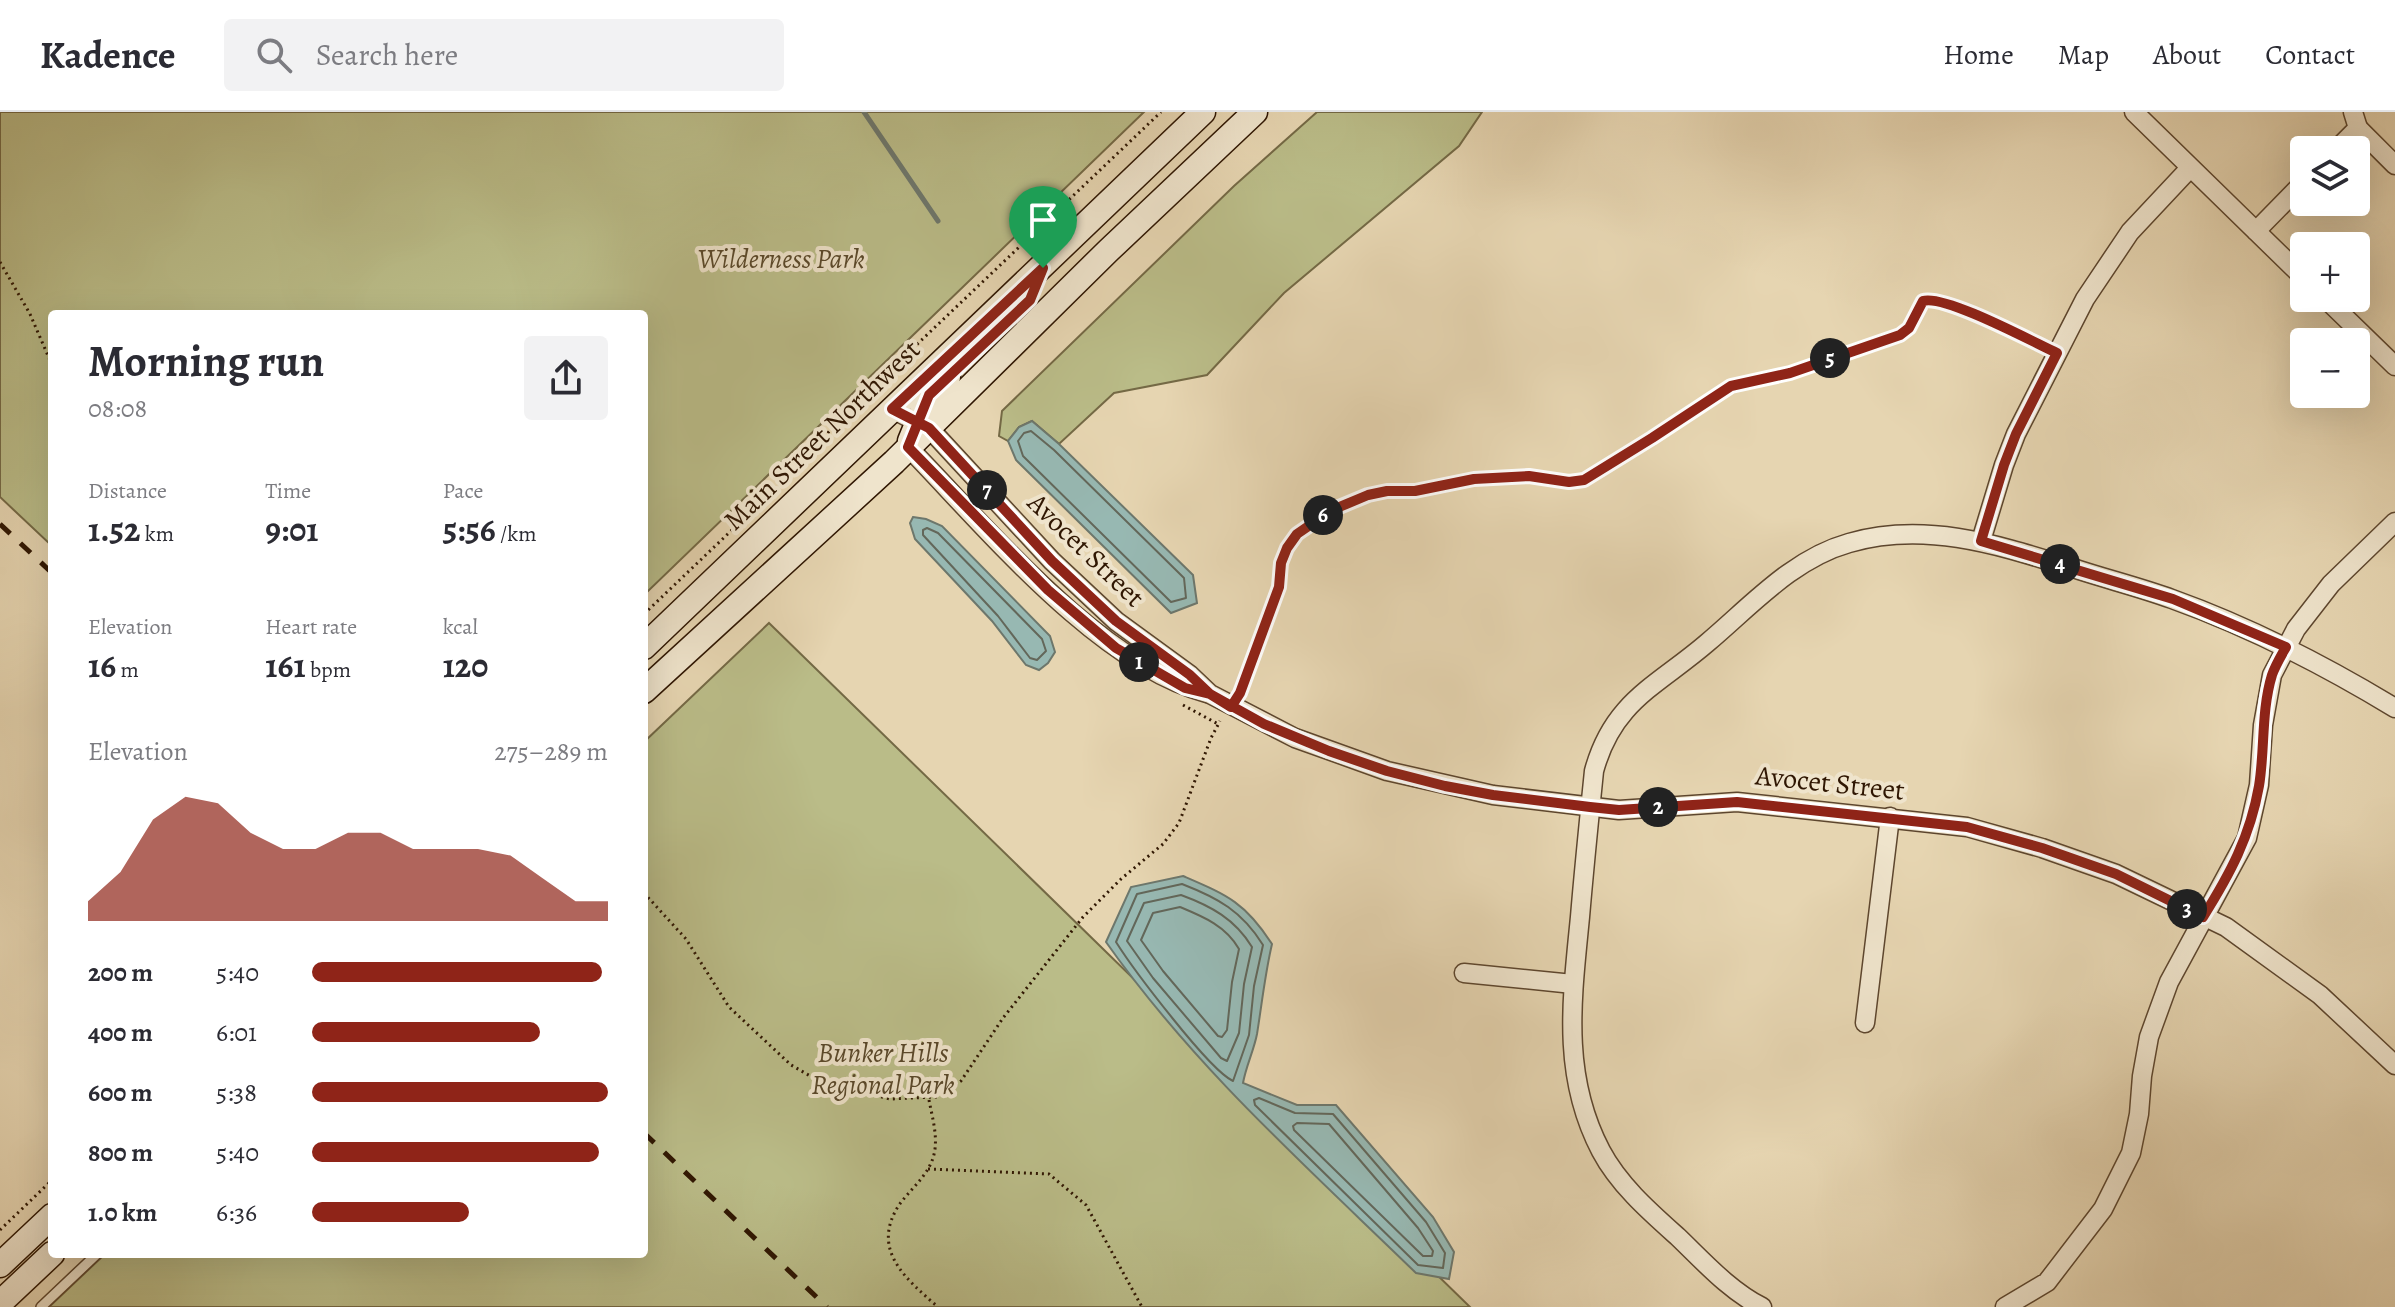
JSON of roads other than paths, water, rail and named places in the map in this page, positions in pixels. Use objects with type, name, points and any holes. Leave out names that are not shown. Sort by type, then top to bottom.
[{"type":"main road","name":"Main Street Northwest","points":[[648,643],[1203,112]]},
{"type":"main road","name":"Main Street Northwest","points":[[648,687],[894,462],[923,425],[1255,112]]},
{"type":"main road","name":"Main Street Northwest","points":[[923,425],[929,395],[1030,300],[1043,268]]},
{"type":"main road","points":[[0,1265],[48,1220]]},
{"type":"main road","points":[[0,1303],[48,1258]]},
{"type":"street","points":[[2134,112],[2290,264]]},
{"type":"street","points":[[2356,120],[2395,165]]},
{"type":"street","points":[[1981,541],[2016,434],[2085,299],[2130,232],[2190,168]]},
{"type":"street","points":[[2256,231],[2290,196]]},
{"type":"street","points":[[2339,312],[2395,366]]},
{"type":"street","name":"Avocet Street","points":[[892,409],[923,425],[1052,561],[1116,621],[1190,675],[1210,694],[1295,738],[1387,771],[1493,795],[1619,810],[1737,802],[1967,827],[2042,848],[2116,874],[2226,927],[2320,995],[2395,1065]]},
{"type":"street","name":"Avocet Street","points":[[908,447],[1048,590],[1093,630],[1116,648],[1185,688],[1210,694]]},
{"type":"street","points":[[2005,1307],[2047,1282],[2103,1209],[2131,1153],[2149,1037],[2169,982],[2247,838],[2259,785],[2263,725],[2272,675],[2296,629],[2331,584],[2395,522]]},
{"type":"street","points":[[1762,1307],[1727,1284],[1624,1184],[1588,1125],[1579,1095],[1571,1040],[1573,984],[1594,771],[1600,749],[1624,710],[1641,692],[1705,645],[1772,585],[1814,556],[1847,543],[1881,535],[1933,534],[1981,541],[2173,599],[2286,647],[2395,708]]},
{"type":"street","points":[[1865,1023],[1890,817]]},
{"type":"street","points":[[1464,973],[1573,984]]},
{"type":"lane","points":[[41,1307],[93,1258]]},
{"type":"water","points":[[1032,421],[1193,575],[1197,603],[1171,613],[1016,460],[1008,441],[1019,427]]},
{"type":"water","points":[[913,517],[942,526],[1050,636],[1055,652],[1048,663],[1039,670],[1026,665],[992,621],[915,539],[910,523]]},
{"type":"water","points":[[1183,876],[1234,901],[1253,918],[1272,944],[1257,1034],[1243,1083],[1297,1105],[1336,1105],[1433,1217],[1454,1252],[1449,1279],[1416,1273],[1293,1155],[1176,1032],[1106,942],[1131,887]]},
{"type":"waterway","points":[[864,112],[938,221]]},
{"type":"railway","points":[[0,524],[48,569]]},
{"type":"railway","points":[[648,1137],[827,1307]]},
{"type":"park label","name":"Wilderness Park","points":[[781,259]]},
{"type":"park label","name":"Bunker Hills Regional Park","points":[[883,1069]]}]
